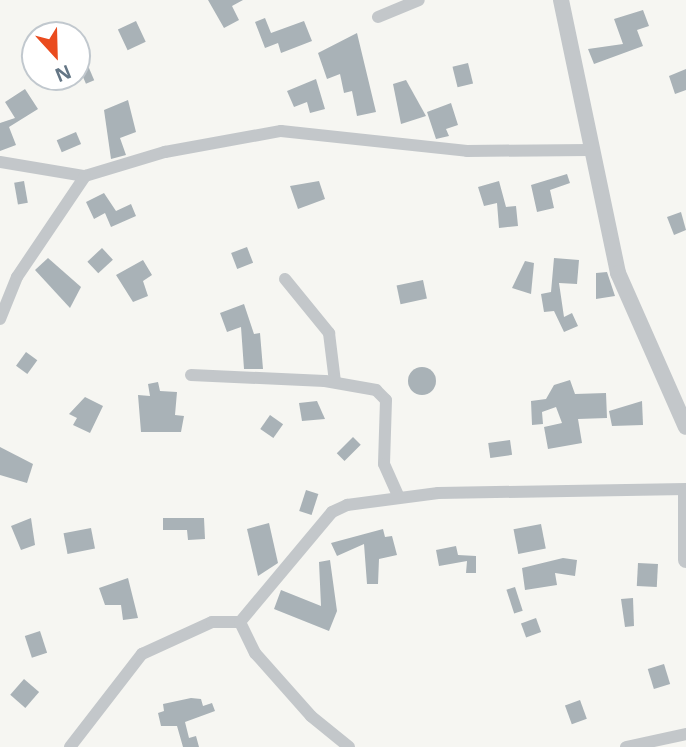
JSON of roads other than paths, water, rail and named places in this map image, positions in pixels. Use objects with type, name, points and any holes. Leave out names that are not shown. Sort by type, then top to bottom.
[{"type":"street","points":[[378,17],[419,0]]},
{"type":"street","points":[[561,0],[580,76],[589,150],[618,273],[686,427]]},
{"type":"street","points":[[0,162],[85,176],[165,152],[281,131],[467,151],[589,150]]},
{"type":"street","points":[[0,320],[17,277],[85,176]]},
{"type":"street","points":[[285,279],[330,333],[335,382]]},
{"type":"street","points":[[191,375],[335,382],[376,390],[386,400],[384,464],[398,495]]},
{"type":"street","points":[[240,622],[332,512],[398,495],[686,491],[686,560]]},
{"type":"street","points":[[69,747],[142,654],[212,622],[240,622]]},
{"type":"street","points":[[240,622],[255,653],[311,716],[349,747]]},
{"type":"street","points":[[626,747],[686,734]]}]
